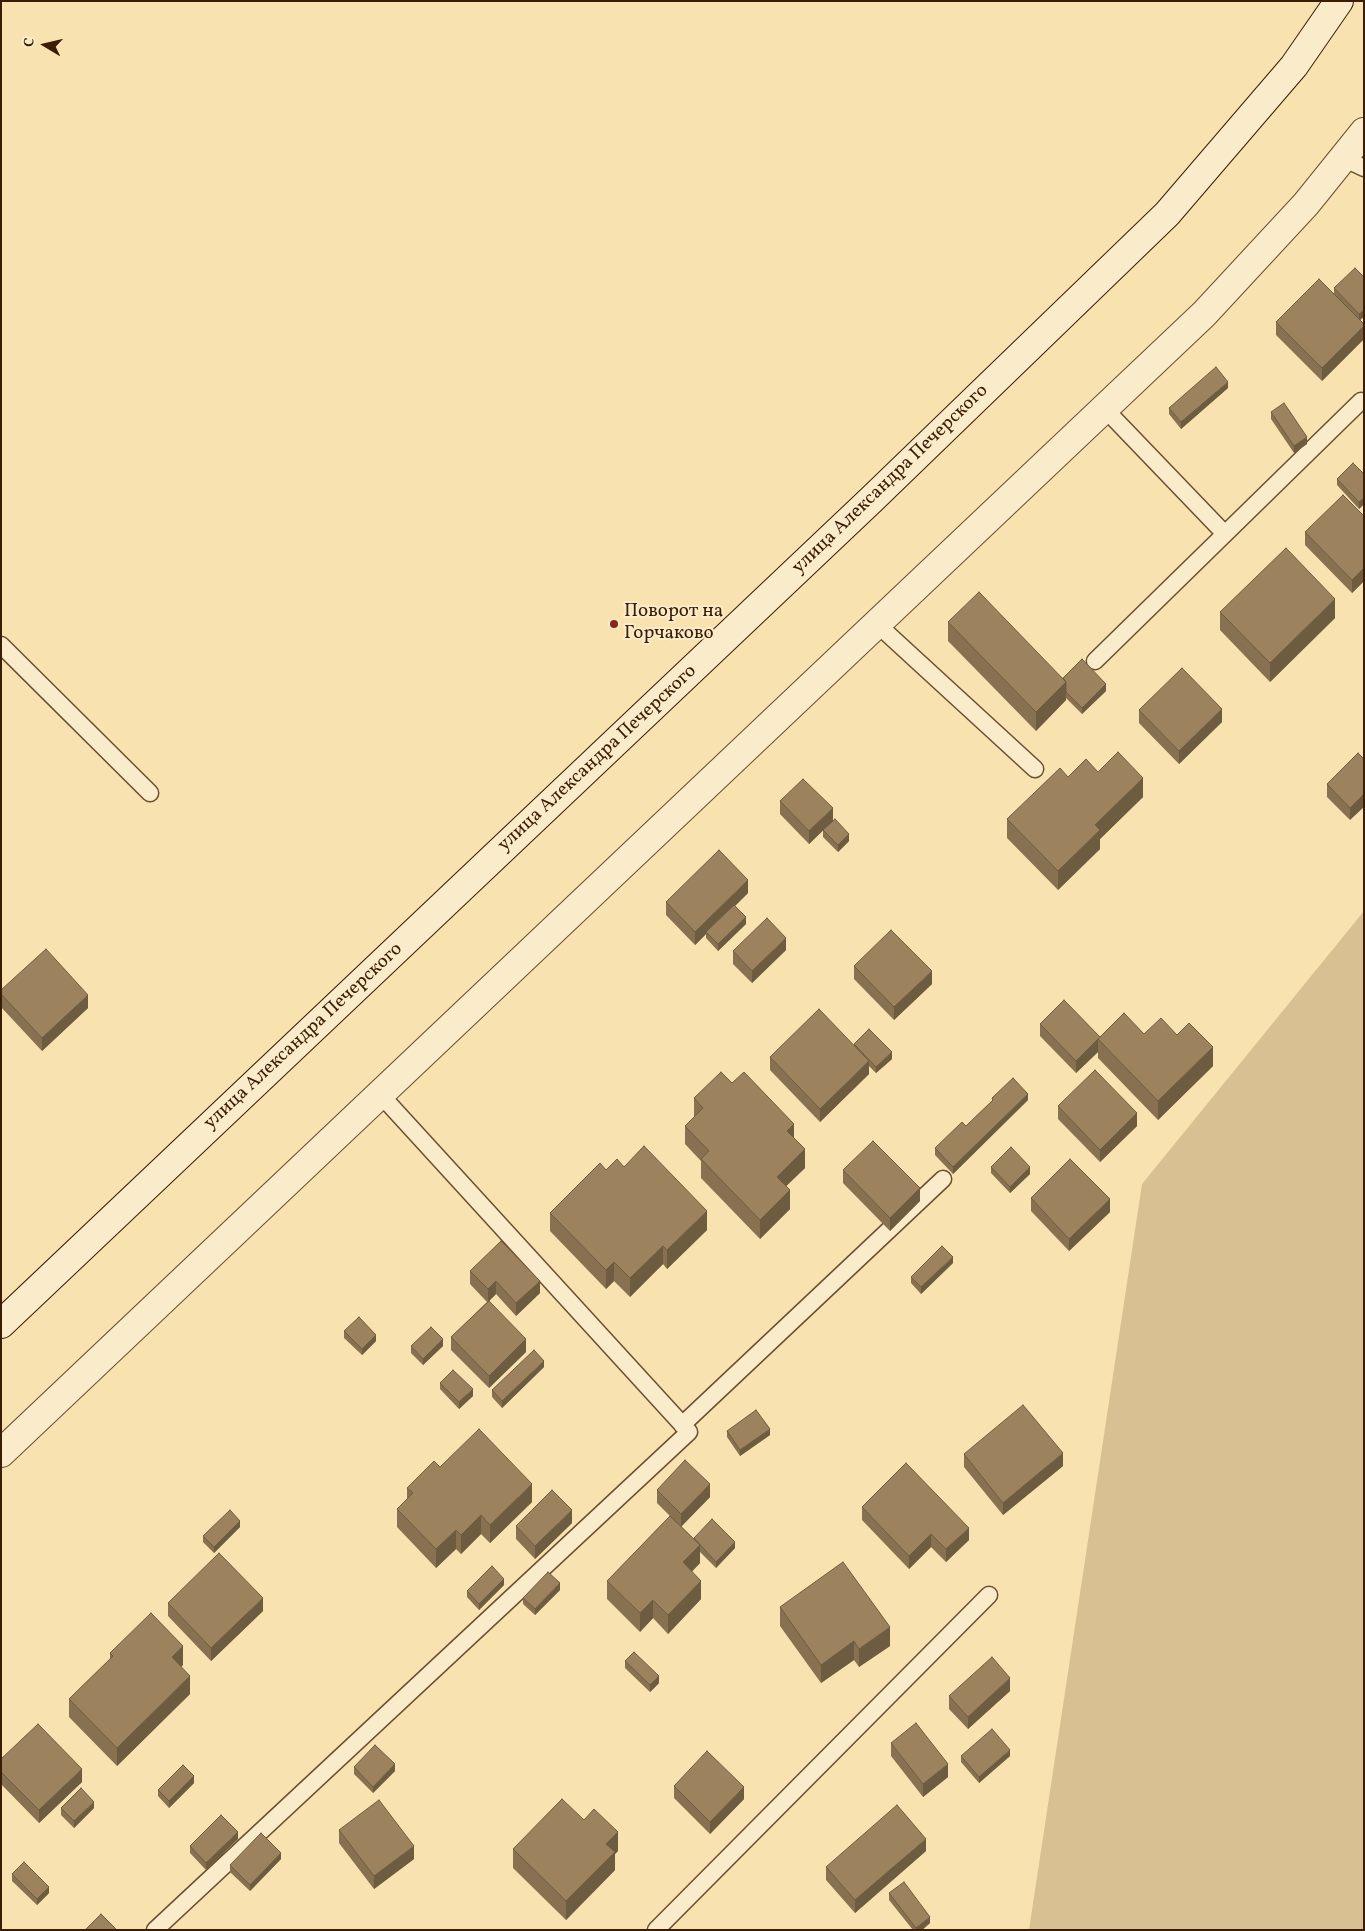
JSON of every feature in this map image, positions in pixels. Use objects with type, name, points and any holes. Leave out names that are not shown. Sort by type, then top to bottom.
[{"type":"street","name":"улица Александра Печерского","points":[[1,1324],[857,513],[1167,214],[1294,66],[1339,1]]},
{"type":"street","points":[[1,1453],[1204,314],[1306,204],[1353,163],[1364,132]]},
{"type":"lane","points":[[1095,661],[1361,401]]},
{"type":"lane","points":[[1104,408],[1225,534]]},
{"type":"lane","points":[[877,624],[1035,769]]},
{"type":"lane","points":[[1,645],[150,793]]},
{"type":"lane","points":[[155,1930],[688,1432],[380,1094]]},
{"type":"lane","points":[[682,1425],[943,1179]]},
{"type":"lane","points":[[656,1930],[990,1595]]},
{"type":"shaded area","points":[[1364,911],[1364,1930],[1029,1930],[1142,1184]]},
{"type":"building","points":[[1355,268],[1364,277],[1364,310],[1359,314],[1334,288]]},
{"type":"building","points":[[1319,279],[1364,324],[1322,368],[1276,322]]},
{"type":"building","points":[[1216,367],[1228,382],[1181,422],[1169,408]]},
{"type":"building","points":[[1284,403],[1307,437],[1294,446],[1271,412]]},
{"type":"building","points":[[1353,463],[1364,474],[1364,498],[1359,502],[1337,479]]},
{"type":"building","points":[[1343,495],[1364,516],[1364,568],[1352,580],[1305,532]]},
{"type":"building","points":[[1286,548],[1335,599],[1270,663],[1220,612]]},
{"type":"building","points":[[979,592],[1066,682],[1036,712],[948,622]]},
{"type":"building","points":[[1082,659],[1106,684],[1082,708],[1066,692],[1066,682],[1063,678]]},
{"type":"building","points":[[1182,668],[1222,709],[1179,751],[1139,710]]},
{"type":"building","points":[[1118,752],[1143,778],[1095,825],[1100,830],[1058,871],[1007,819],[1060,768],[1068,777],[1086,759],[1098,772]]},
{"type":"building","points":[[1358,753],[1364,759],[1364,794],[1350,808],[1327,784]]},
{"type":"building","points":[[803,779],[833,808],[809,831],[780,801]]},
{"type":"building","points":[[835,819],[849,834],[838,845],[823,830]]},
{"type":"building","points":[[719,850],[748,880],[695,932],[666,902]]},
{"type":"building","points":[[734,905],[746,917],[718,944],[706,932]]},
{"type":"building","points":[[767,918],[786,938],[752,971],[733,951]]},
{"type":"building","points":[[891,930],[932,971],[894,1007],[854,966]]},
{"type":"building","points":[[46,949],[88,995],[42,1038],[1,994],[1,990]]},
{"type":"building","points":[[1064,1000],[1100,1037],[1076,1061],[1040,1024]]},
{"type":"building","points":[[819,1009],[869,1061],[820,1109],[770,1057]]},
{"type":"building","points":[[1124,1013],[1144,1034],[1161,1018],[1177,1035],[1189,1023],[1213,1047],[1158,1101],[1098,1039]]},
{"type":"building","points":[[869,1029],[892,1052],[876,1067],[854,1044]]},
{"type":"building","points":[[1095,1070],[1137,1113],[1100,1150],[1058,1106]]},
{"type":"building","points":[[721,1072],[732,1083],[744,1072],[794,1124],[787,1131],[805,1149],[777,1177],[790,1190],[760,1220],[701,1159],[709,1151],[685,1126],[703,1108],[694,1098]]},
{"type":"building","points":[[1013,1078],[1028,1094],[953,1167],[935,1148],[962,1122],[966,1126]]},
{"type":"building","points":[[873,1141],[920,1188],[890,1218],[843,1170]]},
{"type":"building","points":[[644,1146],[707,1211],[667,1250],[663,1246],[630,1278],[614,1262],[606,1270],[550,1213],[600,1163],[606,1170],[617,1159],[624,1167]]},
{"type":"building","points":[[1011,1147],[1030,1167],[1010,1187],[991,1167]]},
{"type":"building","points":[[1070,1159],[1110,1199],[1069,1239],[1031,1198]]},
{"type":"building","points":[[501,1241],[540,1281],[516,1303],[496,1281],[488,1289],[470,1271]]},
{"type":"building","points":[[942,1246],[953,1257],[921,1287],[911,1277]]},
{"type":"building","points":[[489,1301],[526,1339],[489,1376],[451,1337]]},
{"type":"building","points":[[359,1317],[376,1335],[362,1349],[344,1331]]},
{"type":"building","points":[[431,1327],[443,1339],[423,1359],[411,1346]]},
{"type":"building","points":[[534,1350],[544,1361],[502,1401],[492,1390]]},
{"type":"building","points":[[453,1370],[473,1389],[459,1402],[440,1383]]},
{"type":"building","points":[[1023,1405],[1063,1453],[1003,1503],[964,1454]]},
{"type":"building","points":[[756,1410],[770,1429],[740,1450],[727,1431]]},
{"type":"building","points":[[479,1429],[532,1484],[490,1525],[481,1515],[461,1535],[456,1530],[436,1549],[397,1509],[413,1493],[407,1488],[434,1461],[440,1467]]},
{"type":"building","points":[[685,1460],[710,1484],[681,1514],[657,1490]]},
{"type":"building","points":[[906,1463],[969,1528],[946,1549],[931,1534],[909,1556],[862,1507]]},
{"type":"building","points":[[552,1490],[572,1510],[535,1546],[516,1526]]},
{"type":"building","points":[[230,1510],[240,1521],[214,1547],[203,1536]]},
{"type":"building","points":[[670,1516],[700,1545],[683,1562],[701,1581],[668,1615],[653,1600],[640,1613],[607,1581]]},
{"type":"building","points":[[712,1519],[735,1542],[716,1562],[694,1538]]},
{"type":"building","points":[[219,1553],[263,1598],[211,1648],[168,1603]]},
{"type":"building","points":[[843,1562],[890,1627],[859,1649],[854,1641],[821,1665],[780,1607]]},
{"type":"building","points":[[492,1566],[504,1579],[479,1604],[467,1591]]},
{"type":"building","points":[[548,1572],[560,1583],[535,1609],[523,1598]]},
{"type":"building","points":[[151,1613],[183,1646],[172,1657],[190,1676],[117,1748],[69,1699],[113,1656],[110,1653]]},
{"type":"building","points":[[634,1652],[659,1676],[650,1685],[625,1661]]},
{"type":"building","points":[[992,1657],[1010,1678],[968,1717],[949,1696]]},
{"type":"building","points":[[916,1723],[948,1764],[923,1784],[891,1743]]},
{"type":"building","points":[[38,1724],[82,1769],[39,1810],[1,1772],[1,1759]]},
{"type":"building","points":[[992,1729],[1010,1750],[979,1777],[961,1756]]},
{"type":"building","points":[[375,1745],[395,1764],[373,1787],[354,1767]]},
{"type":"building","points":[[707,1751],[744,1787],[710,1822],[674,1786]]},
{"type":"building","points":[[183,1765],[194,1776],[169,1801],[158,1790]]},
{"type":"building","points":[[81,1788],[94,1802],[74,1821],[61,1808]]},
{"type":"building","points":[[562,1799],[584,1820],[594,1809],[618,1832],[606,1844],[615,1852],[566,1901],[513,1849]]},
{"type":"building","points":[[379,1800],[414,1846],[374,1876],[339,1830]]},
{"type":"building","points":[[897,1805],[926,1839],[855,1900],[826,1867]]},
{"type":"building","points":[[221,1815],[238,1832],[206,1863],[190,1846]]},
{"type":"building","points":[[261,1833],[281,1853],[250,1885],[230,1865]]},
{"type":"building","points":[[24,1862],[49,1887],[37,1899],[12,1874]]},
{"type":"building","points":[[904,1882],[930,1917],[916,1928],[889,1893]]},
{"type":"building","points":[[101,1914],[117,1930],[85,1930]]},
{"type":"place","name":"Поворот на Горчаково","points":[[614,624]]}]
